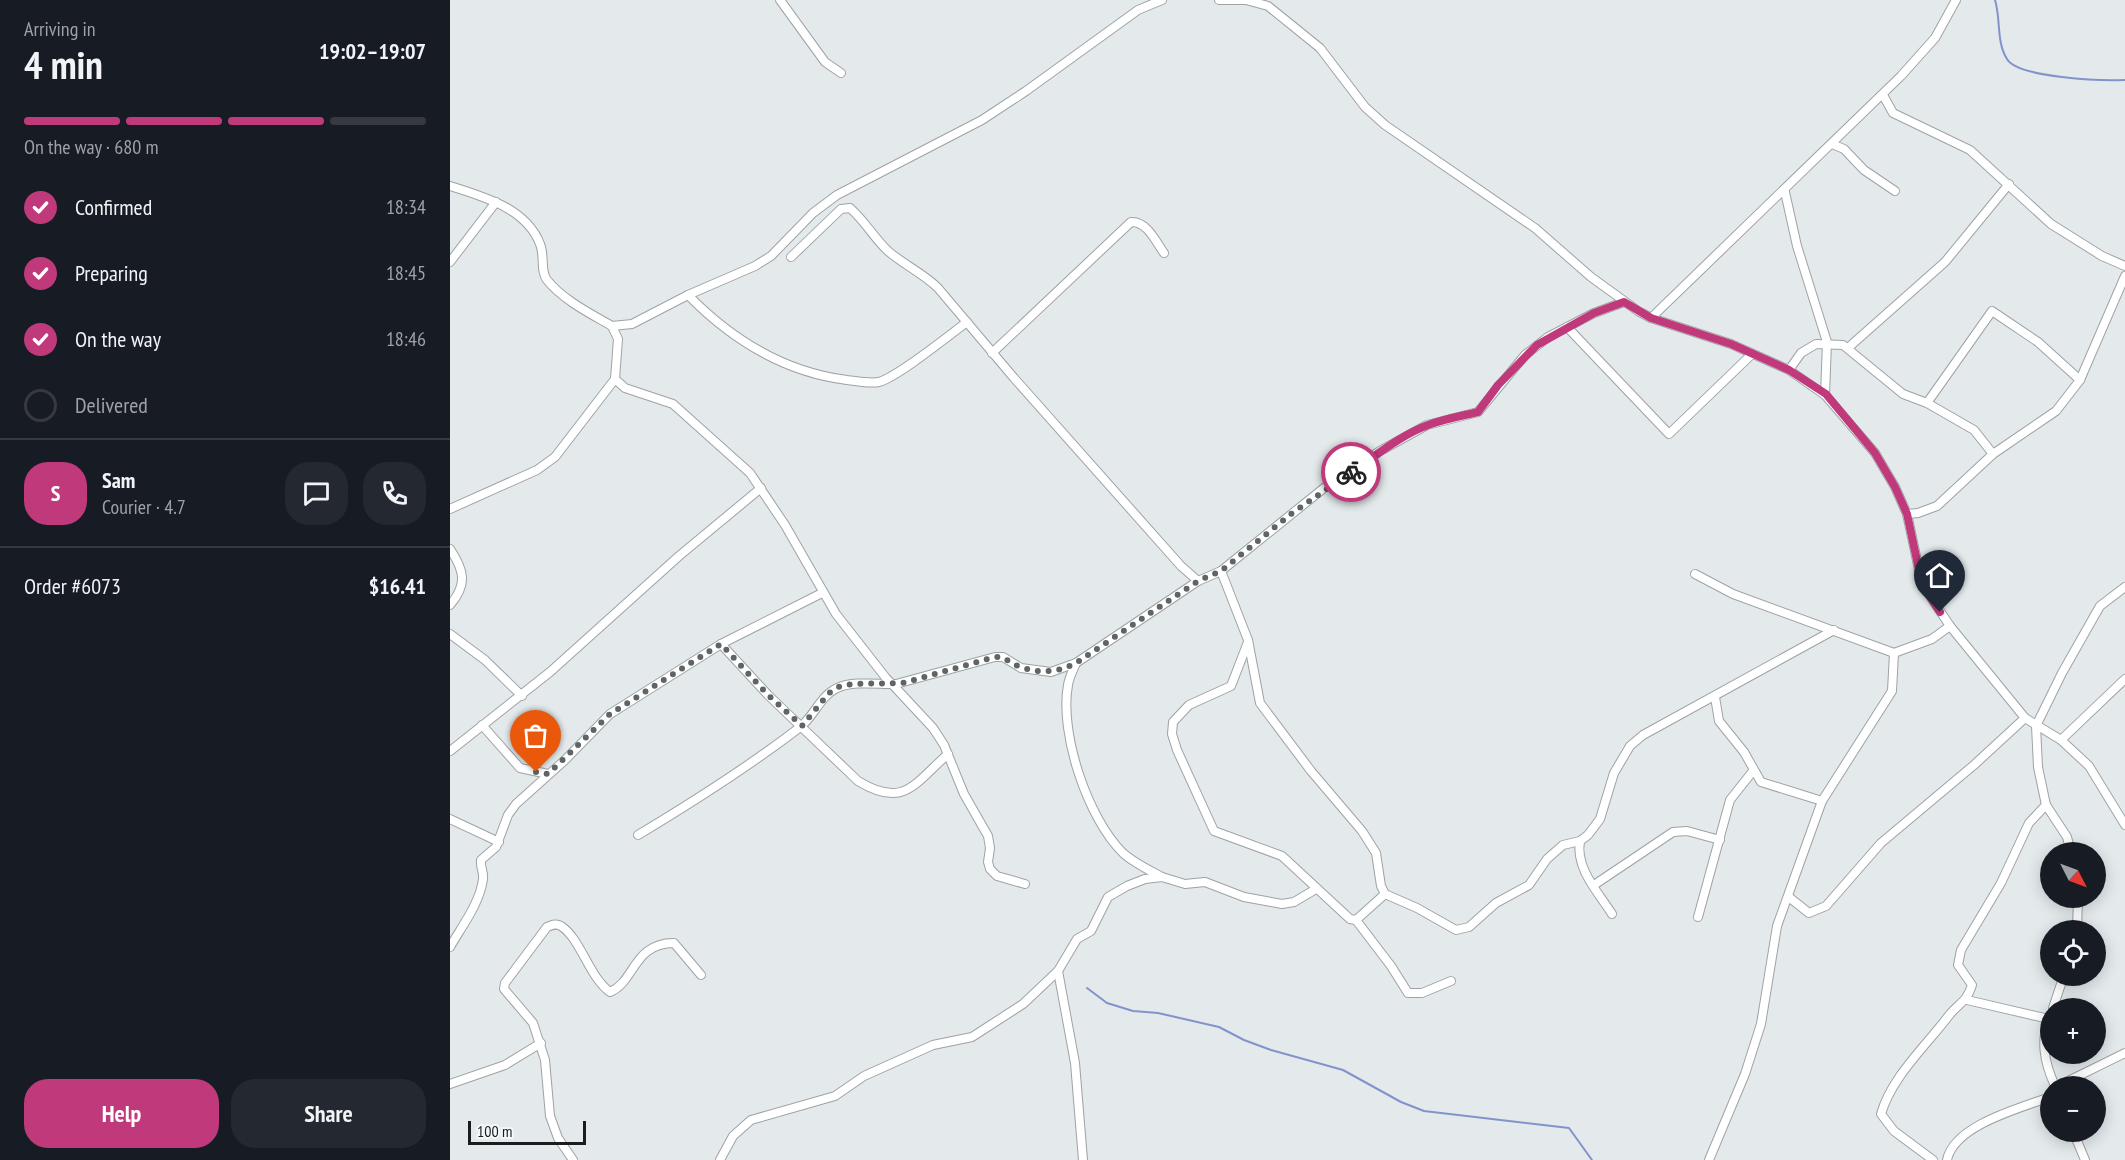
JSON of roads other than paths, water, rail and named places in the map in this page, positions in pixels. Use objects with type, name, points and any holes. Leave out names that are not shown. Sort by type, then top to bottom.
[{"type":"street","points":[[780,0],[825,62],[841,73]]},
{"type":"street","points":[[612,326],[632,324],[688,295],[755,266],[771,256],[813,213],[837,195],[982,120],[1138,10],[1162,0]]},
{"type":"street","points":[[1219,0],[1246,0],[1268,6],[1320,48],[1365,107],[1385,125],[1535,228],[1624,302],[1651,318],[1731,344],[1751,355],[1789,370],[1826,394],[1875,453],[1907,514],[1922,584],[1950,626],[2025,717],[2061,740],[2089,766],[2125,825]]},
{"type":"street","points":[[1651,318],[1785,192],[1882,95],[1935,38],[1956,0]]},
{"type":"street","points":[[1882,95],[1893,113],[1970,150],[2050,224],[2102,256],[2125,266]]},
{"type":"street","points":[[1832,144],[1844,149],[1864,170],[1895,191]]},
{"type":"street","points":[[1849,347],[1945,262],[2009,184]]},
{"type":"street","points":[[450,186],[496,202],[519,216],[536,233],[542,248],[545,278],[555,288],[612,326],[618,339],[615,379],[555,457],[537,470],[450,509]]},
{"type":"street","points":[[1785,192],[1797,246],[1827,342],[1826,394]]},
{"type":"street","points":[[450,262],[496,202]]},
{"type":"street","points":[[791,257],[841,209],[850,208],[863,220],[887,250],[926,276],[938,288],[992,353],[1181,566],[1198,581]]},
{"type":"street","points":[[992,353],[1131,222],[1137,222],[1147,229],[1164,253]]},
{"type":"street","points":[[1907,514],[1937,506],[1993,454],[2056,411],[2080,380],[2125,276]]},
{"type":"street","points":[[688,295],[709,317],[764,355],[811,375],[862,382],[879,382],[967,322]]},
{"type":"street","points":[[638,835],[744,768],[802,726],[829,693],[838,687],[852,684],[892,684],[967,667],[981,660],[995,657],[1003,657],[1021,668],[1051,672],[1076,663],[1198,581],[1221,571],[1316,494],[1380,451],[1427,425],[1464,413],[1478,412],[1525,355],[1548,337],[1624,302]]},
{"type":"street","points":[[1927,403],[1992,311],[2045,348],[2080,380]]},
{"type":"street","points":[[1567,327],[1669,434],[1751,355]]},
{"type":"street","points":[[1789,370],[1807,349],[1827,342],[1849,347],[1903,394],[1927,403],[1974,430],[1993,454]]},
{"type":"street","points":[[615,379],[625,388],[673,404],[734,457],[761,488],[836,614],[892,684],[933,728],[948,754],[964,794],[988,836],[990,869],[997,876],[1025,884]]},
{"type":"street","points":[[450,750],[522,696],[591,637],[679,556],[761,488]]},
{"type":"street","points":[[450,549],[462,567],[463,576],[460,588],[450,605]]},
{"type":"street","points":[[1221,571],[1248,640],[1260,703],[1311,771],[1362,831],[1376,853],[1381,886],[1385,894],[1417,908],[1449,929],[1462,930],[1496,903],[1529,885],[1547,859],[1563,845],[1580,841],[1600,819],[1614,773],[1630,746],[1643,735],[1834,630]]},
{"type":"street","points":[[1695,574],[1732,594],[1894,652],[1932,639],[1950,626]]},
{"type":"street","points":[[2068,842],[2046,805],[2038,767],[2036,726],[2062,673],[2100,606],[2125,587]]},
{"type":"street","points":[[450,947],[475,902],[483,876],[481,860],[499,842],[508,815],[516,804],[610,714],[721,644],[822,593]]},
{"type":"street","points":[[450,634],[485,660],[522,696]]},
{"type":"street","points":[[1248,640],[1231,686],[1189,705],[1173,722],[1172,734],[1214,831],[1273,851],[1350,919],[1356,920],[1391,966],[1408,993],[1422,993],[1451,981]]},
{"type":"street","points":[[721,644],[768,695],[858,782],[885,795],[897,795],[910,788],[948,754]]},
{"type":"street","points":[[1709,1160],[1745,1074],[1761,1024],[1777,926],[1790,898],[1822,801],[1892,691],[1894,652]]},
{"type":"street","points":[[1076,663],[1069,682],[1067,711],[1073,749],[1097,816],[1122,852],[1162,877],[1185,884],[1204,882],[1269,903],[1294,902],[1316,889]]},
{"type":"street","points":[[2061,740],[2125,679]]},
{"type":"street","points":[[1715,697],[1719,721],[1744,752],[1761,783],[1822,801]]},
{"type":"street","points":[[1790,898],[1809,913],[1826,906],[1881,843],[1974,765],[2025,717]]},
{"type":"street","points":[[482,725],[520,768],[548,774]]},
{"type":"street","points":[[1698,917],[1730,800],[1753,771]]},
{"type":"street","points":[[1933,1160],[1894,1131],[1881,1114],[1893,1086],[1952,1012],[1967,1000],[1972,986],[1958,965],[1961,950],[2001,883],[2029,823],[2046,805]]},
{"type":"street","points":[[450,819],[499,842]]},
{"type":"street","points":[[1593,885],[1673,832],[1687,831],[1720,840]]},
{"type":"street","points":[[1580,841],[1579,860],[1612,914]]},
{"type":"street","points":[[720,1160],[733,1136],[752,1120],[835,1096],[864,1076],[933,1045],[972,1037],[1036,994],[1058,971],[1077,939],[1091,931],[1108,897],[1145,879],[1162,877]]},
{"type":"street","points":[[1356,920],[1385,894]]},
{"type":"street","points":[[573,1160],[558,1138],[550,1116],[541,1043],[533,1023],[503,986],[547,927],[555,924],[562,927],[610,992],[623,982],[639,957],[668,943],[674,943],[701,975]]},
{"type":"street","points":[[1058,971],[1075,1063],[1083,1160]]},
{"type":"street","points":[[1967,1000],[2040,1015]]},
{"type":"street","points":[[450,1084],[505,1065],[541,1043]]},
{"type":"street","points":[[2078,1076],[2125,1053]]},
{"type":"street","points":[[1947,1160],[1955,1144],[1982,1123],[2040,1102]]},
{"type":"street","points":[[2078,1142],[2085,1160]]},
{"type":"street","points":[[560,1160],[567,1152]]},
{"type":"waterway","points":[[1995,0],[2001,45],[2007,59],[2014,65],[2062,77],[2125,80]]},
{"type":"waterway","points":[[1087,988],[1107,1003],[1133,1011],[1158,1013],[1219,1027],[1271,1050],[1343,1070],[1401,1102],[1424,1111],[1569,1128],[1592,1160]]}]
